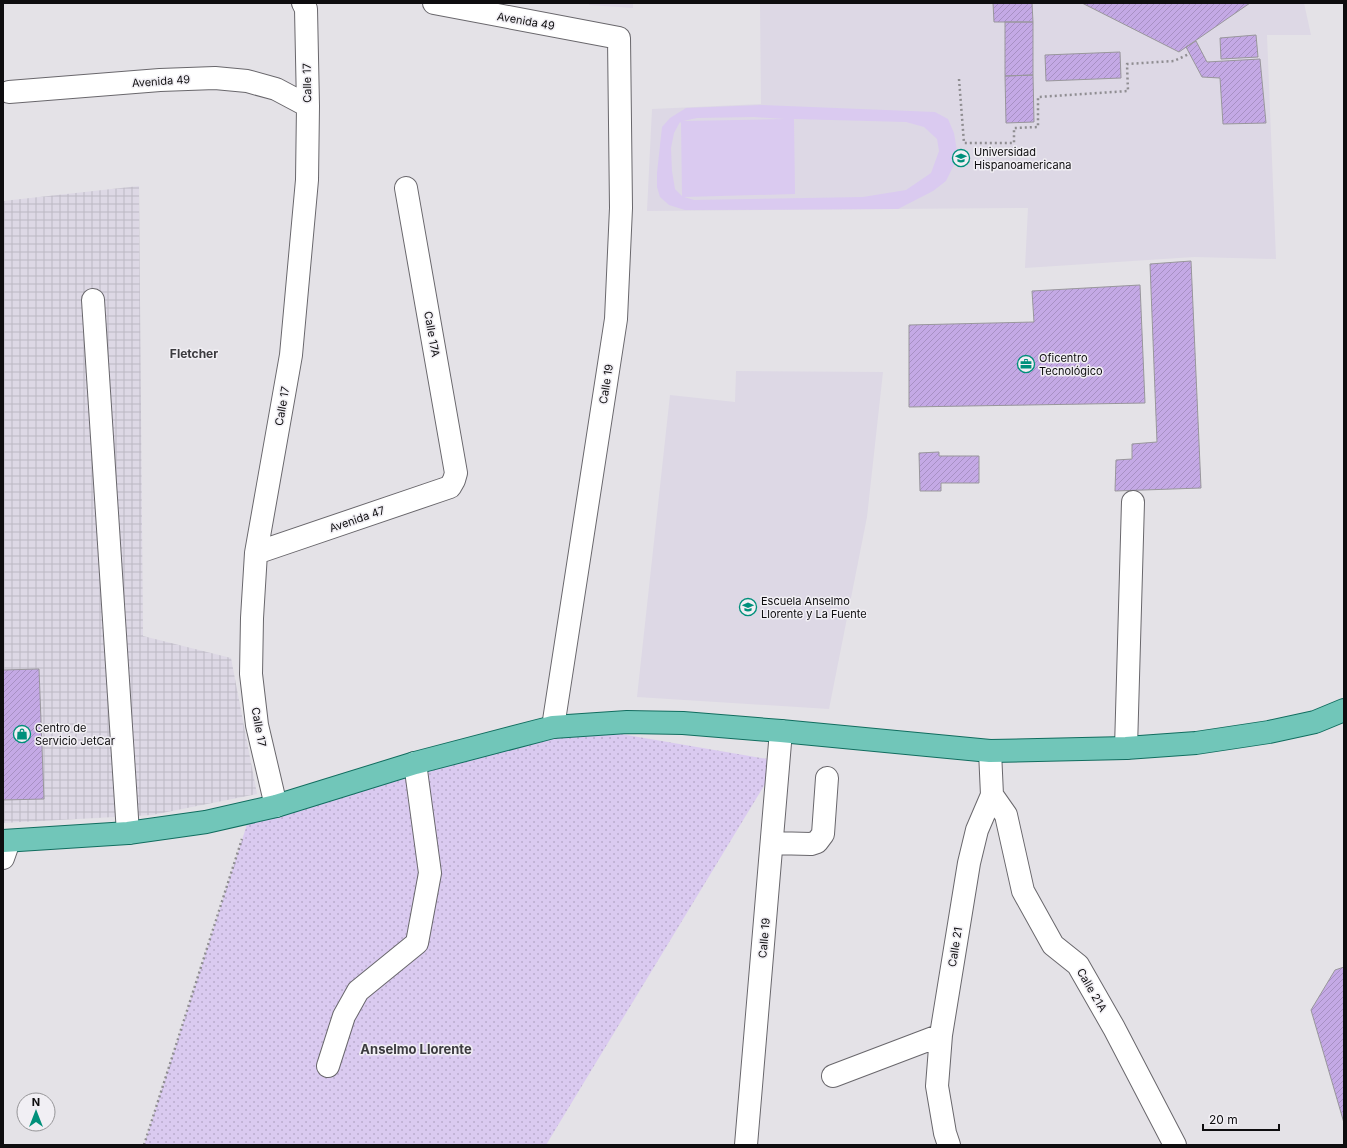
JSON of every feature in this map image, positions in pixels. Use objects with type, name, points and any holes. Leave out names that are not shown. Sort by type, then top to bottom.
[{"type":"main road","points":[[5,847],[128,833],[206,822],[276,806],[414,763],[553,727],[626,722],[683,723],[990,751],[1126,748],[1196,743],[1269,732],[1315,722],[1344,710]]},
{"type":"street","name":"Calle 17","points":[[276,806],[257,725],[251,674],[252,618],[256,553],[291,355],[307,180],[308,106],[306,9],[303,3]]},
{"type":"street","name":"Avenida 49","points":[[434,3],[500,10],[619,38]]},
{"type":"street","name":"Calle 19","points":[[553,727],[616,319],[621,208],[619,38]]},
{"type":"street","name":"Avenida 49","points":[[9,92],[160,80],[215,78],[247,81],[276,89],[308,106]]},
{"type":"street","name":"Calle 17A","points":[[406,188],[456,473],[454,480]]},
{"type":"street","points":[[92,300],[128,833]]},
{"type":"street","name":"Avenida 47","points":[[256,553],[450,487],[454,480]]},
{"type":"street","points":[[1126,748],[1132,502]]},
{"type":"street","name":"Calle 19","points":[[746,1145],[781,731]]},
{"type":"street","name":"Calle 21","points":[[949,1145],[945,1133],[937,1086],[941,1035],[969,863],[977,830],[992,795],[990,751]]},
{"type":"street","points":[[328,1066],[344,1016],[358,991],[417,943],[430,873],[414,763]]},
{"type":"street","points":[[772,843],[811,844],[817,842],[823,834],[827,778]]},
{"type":"street","name":"Calle 21A","points":[[992,795],[1006,815],[1022,891],[1053,945],[1078,965],[1114,1028],[1175,1145]]},
{"type":"street","points":[[833,1076],[941,1035]]},
{"type":"path","points":[[959,79],[964,143],[1014,143],[1014,128],[1038,127],[1038,97],[1128,91],[1127,64],[1174,61],[1189,54]]},
{"type":"path","points":[[144,1145],[251,812]]},
{"type":"shaded area","points":[[589,3],[633,3],[633,8],[589,5]]},
{"type":"shaded area","name":"Universidad Hispanoamericana","points":[[760,3],[1304,3],[1311,35],[1267,35],[1276,259],[1194,257],[1025,268],[1028,208],[647,211],[652,109],[761,104]]},
{"type":"shaded area","points":[[761,105],[935,112],[948,119],[954,133],[957,151],[954,165],[946,181],[933,191],[898,209],[685,210],[669,205],[660,197],[657,187],[657,173],[662,127],[670,118],[686,108]],"holes":[[[754,117],[785,119],[683,121],[697,118]],[[794,119],[906,122],[924,127],[937,139],[939,151],[931,173],[906,190],[863,197],[694,200],[684,197],[795,194]],[[680,122],[682,196],[675,189],[672,171],[671,148],[674,133]]]},
{"type":"shaded area","points":[[139,186],[143,636],[231,658],[257,794],[152,815],[3,823],[3,201]]},
{"type":"shaded area","name":"Escuela Anselmo Llorente y La Fuente","points":[[736,371],[883,372],[867,517],[829,709],[637,697],[670,395],[735,402]]},
{"type":"shaded area","points":[[574,726],[779,761],[546,1145],[144,1145],[251,812]]},
{"type":"building","points":[[993,3],[1032,3],[1033,22],[994,22]]},
{"type":"building","points":[[1082,3],[1250,3],[1179,52]]},
{"type":"building","points":[[1005,22],[1033,22],[1033,75],[1005,76]]},
{"type":"building","points":[[1256,35],[1258,57],[1221,59],[1220,38]]},
{"type":"building","points":[[1196,41],[1207,62],[1260,59],[1266,123],[1223,124],[1220,78],[1202,77],[1186,47]]},
{"type":"building","points":[[1120,52],[1121,78],[1046,81],[1045,55]]},
{"type":"building","points":[[1033,75],[1034,122],[1006,123],[1005,76]]},
{"type":"building","points":[[1191,261],[1201,488],[1115,491],[1116,460],[1132,459],[1132,444],[1157,442],[1150,264]]},
{"type":"building","name":"Oficentro Tecnológico","points":[[1140,285],[1145,403],[909,407],[909,325],[1034,322],[1032,291]]},
{"type":"building","points":[[939,452],[939,456],[979,456],[979,483],[941,483],[941,491],[920,491],[919,453]]},
{"type":"building","name":"Centro de Servicio JetCar","points":[[39,669],[44,799],[3,800],[3,670]]},
{"type":"building","points":[[1344,967],[1344,1123],[1311,1010],[1335,970]]},
{"type":"place","name":"Universidad Hispanoamericana","points":[[961,158]]},
{"type":"place","name":"Oficentro Tecnológico","points":[[1026,364]]},
{"type":"place","name":"Escuela Anselmo Llorente y La Fuente","points":[[748,607]]},
{"type":"place","name":"Centro de Servicio JetCar","points":[[22,734]]},
{"type":"district","name":"Fletcher","points":[[194,353]]},
{"type":"district","name":"Anselmo Llorente","points":[[416,1049]]}]
